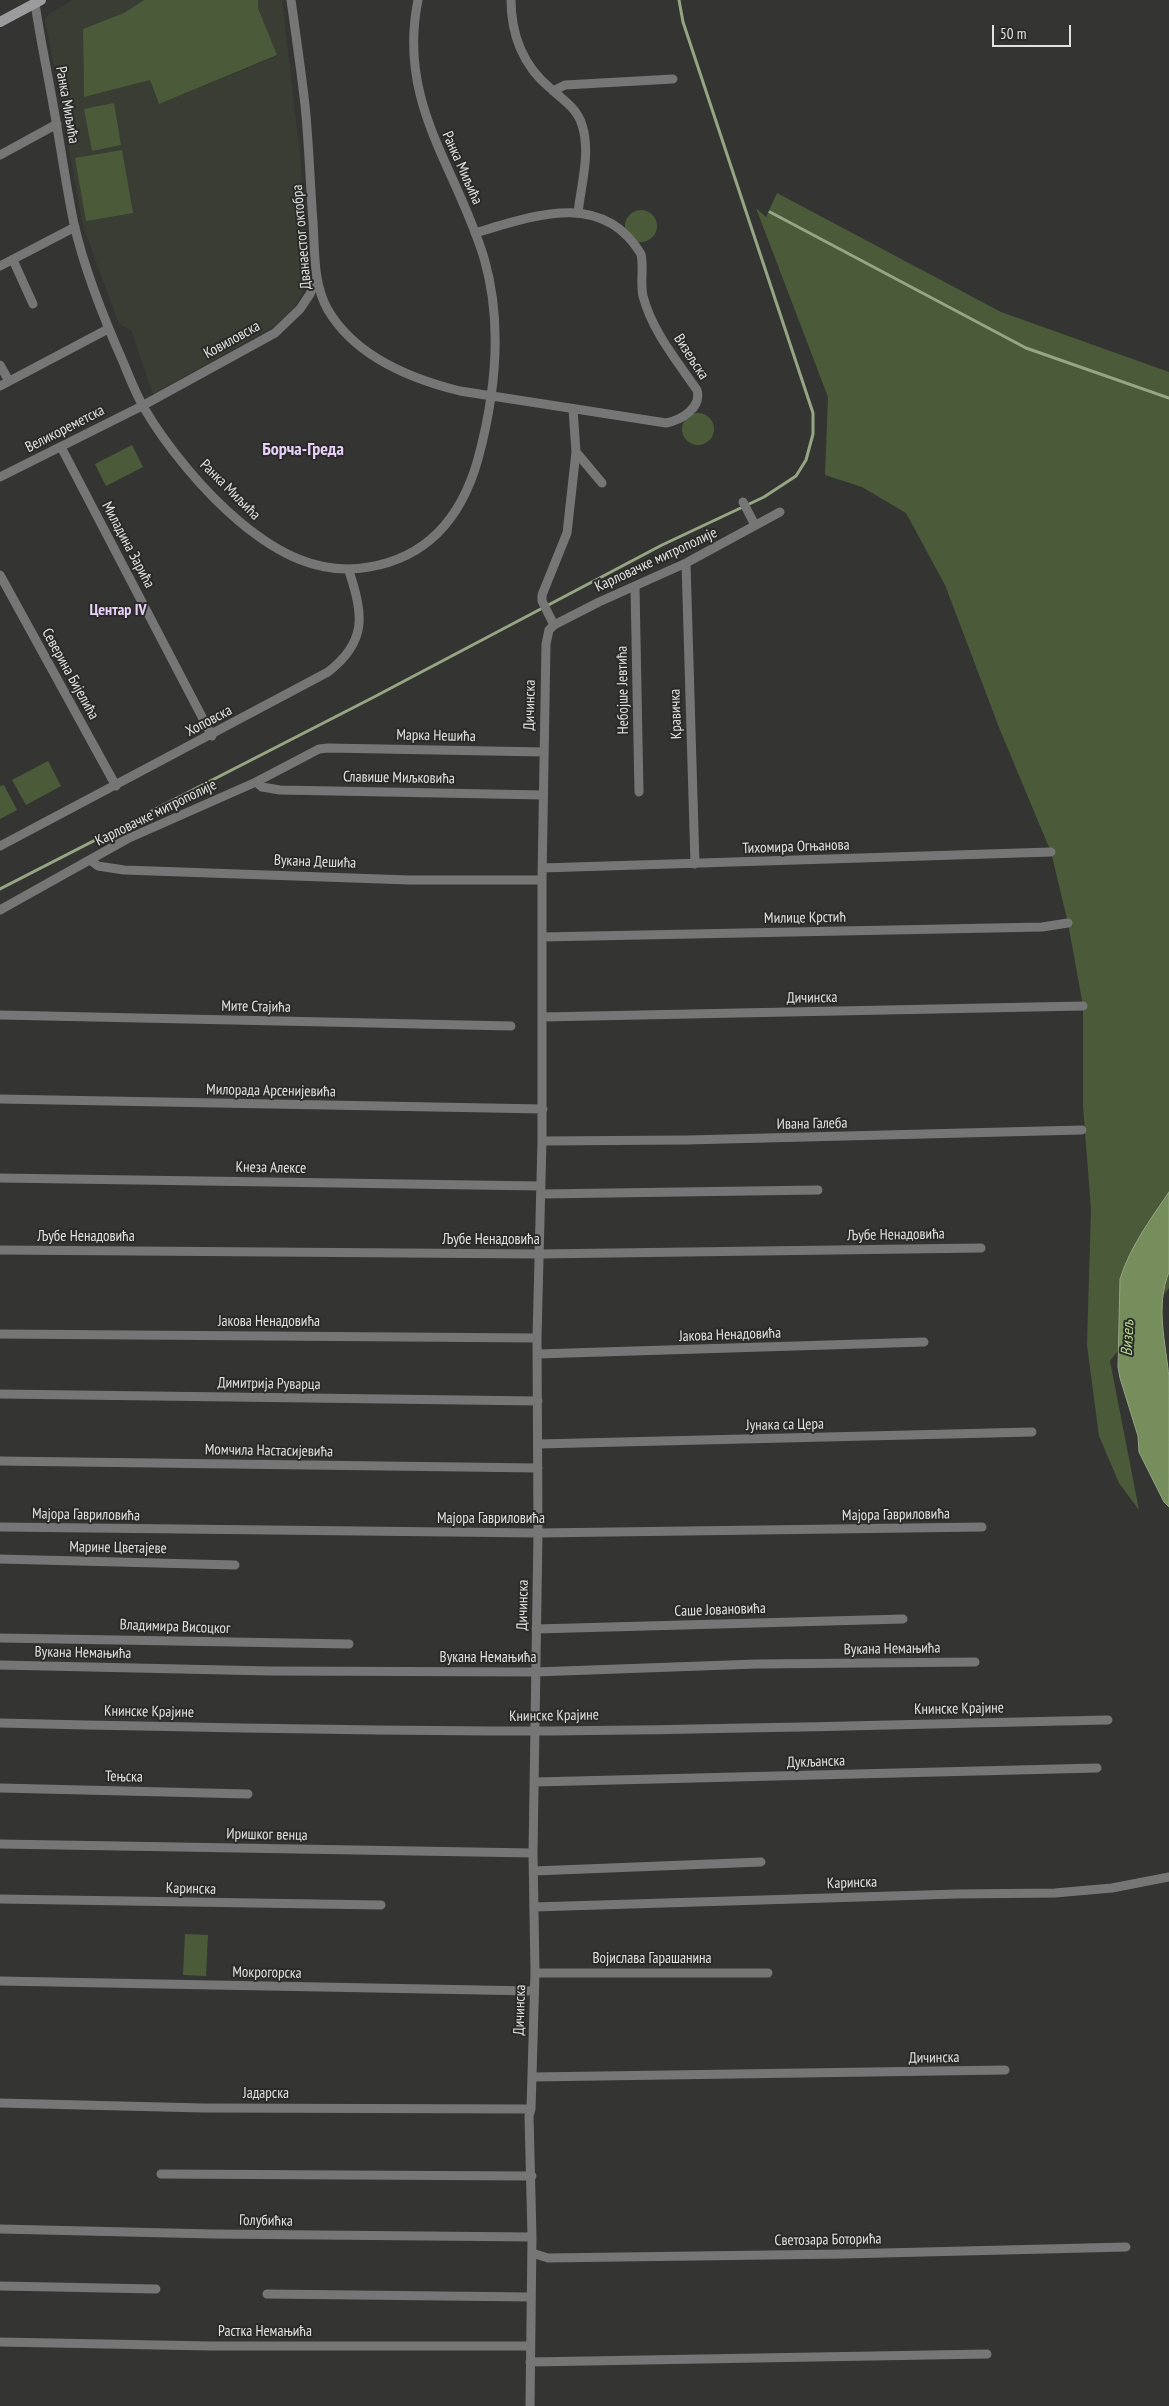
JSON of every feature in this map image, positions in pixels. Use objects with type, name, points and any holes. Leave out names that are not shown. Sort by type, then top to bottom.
[{"type":"street","name":"Дванаестог октобра","points":[[292,0],[305,105],[316,280],[324,302],[332,317],[352,339],[371,353],[402,371],[436,385],[491,397]]},
{"type":"street","name":"Ранка Миљића","points":[[38,2],[75,227],[108,329],[142,406],[165,440],[191,471],[228,512],[256,536],[286,555],[323,568],[349,571],[380,565],[414,550],[429,541],[456,514],[474,472],[491,397],[494,357],[493,305],[484,260],[475,233],[433,138],[418,94],[413,42],[418,0]]},
{"type":"street","points":[[511,0],[513,26],[519,46],[538,78],[575,112],[583,126],[585,144],[578,213]]},
{"type":"street","points":[[0,22],[38,2]]},
{"type":"street","points":[[553,92],[565,85],[673,79]]},
{"type":"street","points":[[0,154],[57,124]]},
{"type":"street","name":"Визељска","points":[[475,233],[540,215],[578,213],[608,221],[624,234],[639,251],[642,259],[642,286],[646,305],[662,338],[698,394],[697,402],[690,412],[677,420],[666,423],[491,397]]},
{"type":"street","points":[[0,266],[75,227]]},
{"type":"street","points":[[12,260],[33,304]]},
{"type":"street","name":"Ковиловска","points":[[142,406],[275,333],[300,308],[310,294],[316,280]]},
{"type":"street","points":[[0,386],[108,329]]},
{"type":"street","points":[[0,365],[9,381]]},
{"type":"street","name":"Великореметска","points":[[0,478],[142,406]]},
{"type":"street","points":[[554,625],[542,601],[544,588],[567,533],[576,452],[573,409]]},
{"type":"street","name":"Миладина Зарића","points":[[61,447],[212,736]]},
{"type":"street","points":[[576,452],[602,483]]},
{"type":"street","points":[[743,502],[755,525]]},
{"type":"street","name":"Карловачке митрополије","points":[[548,634],[554,625],[599,602],[686,563],[780,512]]},
{"type":"street","name":"Кравичка","points":[[686,563],[695,864]]},
{"type":"street","name":"Хоповска","points":[[0,846],[212,736],[328,672],[349,652],[357,639],[361,617],[349,571]]},
{"type":"street","name":"Северина Бијелића","points":[[0,575],[116,786]]},
{"type":"street","name":"Небојше Јевтића","points":[[635,587],[639,792]]},
{"type":"street","name":"Дичинска","points":[[530,2406],[532,2176],[529,2116],[531,2108],[535,1973],[533,1853],[537,1731],[535,1672],[538,1533],[537,1338],[542,1142],[542,868],[545,655],[548,634]]},
{"type":"street","name":"Карловачке митрополије","points":[[0,910],[127,839],[256,782],[319,749],[328,748]]},
{"type":"street","name":"Марка Нешића","points":[[328,748],[544,752]]},
{"type":"street","name":"Славише Миљковића","points":[[256,782],[262,787],[280,790],[543,795]]},
{"type":"street","name":"Тихомира Огњанова","points":[[542,868],[1051,852]]},
{"type":"street","name":"Вукана Дешића","points":[[90,860],[98,866],[124,870],[409,880],[542,880]]},
{"type":"street","name":"Милице Крстић","points":[[542,937],[1042,927],[1068,923]]},
{"type":"street","name":"Дичинска","points":[[542,1017],[1083,1006]]},
{"type":"street","name":"Мите Стајића","points":[[0,1015],[511,1026]]},
{"type":"street","name":"Милорада Арсенијевића","points":[[0,1099],[542,1109]]},
{"type":"street","name":"Ивана Галеба","points":[[542,1142],[1082,1130]]},
{"type":"street","name":"Кнеза Алексе","points":[[0,1178],[541,1190]]},
{"type":"street","points":[[541,1190],[818,1190]]},
{"type":"street","name":"Љубе Ненадовића","points":[[0,1250],[540,1254],[982,1248]]},
{"type":"street","name":"Јакова Ненадовића","points":[[0,1334],[537,1338]]},
{"type":"street","name":"Јакова Ненадовића","points":[[538,1354],[924,1342]]},
{"type":"street","name":"Димитрија Руварца","points":[[0,1394],[538,1402]]},
{"type":"street","name":"Јунака са Цера","points":[[538,1444],[1032,1432]]},
{"type":"street","name":"Момчила Настасијевића","points":[[0,1461],[538,1468]]},
{"type":"street","name":"Мајора Гавриловића","points":[[0,1527],[538,1533],[982,1528]]},
{"type":"street","name":"Марине Цветајеве","points":[[0,1560],[235,1565]]},
{"type":"street","name":"Саше Јовановића","points":[[536,1629],[904,1619]]},
{"type":"street","name":"Владимира Висоцког","points":[[0,1638],[349,1644]]},
{"type":"street","name":"Вукана Немањића","points":[[0,1665],[270,1671],[535,1672],[756,1664],[976,1662]]},
{"type":"street","name":"Книнске Крајине","points":[[0,1723],[285,1729],[537,1731],[1108,1720]]},
{"type":"street","name":"Дукљанска","points":[[535,1782],[1097,1768]]},
{"type":"street","name":"Тењска","points":[[0,1788],[248,1794]]},
{"type":"street","name":"Иришког венца","points":[[0,1844],[533,1853]]},
{"type":"street","points":[[534,1871],[761,1862]]},
{"type":"street","name":"Каринска","points":[[534,1908],[928,1894],[1055,1893],[1112,1888],[1169,1877]]},
{"type":"street","name":"Каринска","points":[[0,1899],[381,1905]]},
{"type":"street","name":"Војислава Гарашанина","points":[[535,1973],[768,1973]]},
{"type":"street","name":"Мокрогорска","points":[[0,1981],[534,1991]]},
{"type":"street","name":"Дичинска","points":[[532,2077],[1005,2070]]},
{"type":"street","name":"Јадарска","points":[[0,2103],[203,2108],[531,2108]]},
{"type":"street","points":[[161,2174],[532,2176]]},
{"type":"street","name":"Голубићка","points":[[0,2229],[213,2234],[532,2237]]},
{"type":"street","name":"Светозара Боторића","points":[[532,2253],[548,2258],[843,2254],[1126,2247]]},
{"type":"street","points":[[0,2286],[156,2289]]},
{"type":"street","points":[[266,2294],[531,2297]]},
{"type":"street","name":"Растка Немањића","points":[[0,2342],[210,2346],[530,2346]]},
{"type":"street","points":[[530,2362],[987,2354]]},
{"type":"shaded area","points":[[73,0],[144,0],[124,13],[83,29],[84,97],[150,80],[159,104],[277,56],[258,8],[258,0],[282,0],[300,154],[309,282],[295,306],[276,325],[153,394],[131,330],[119,324],[83,226],[45,19],[49,14]]},
{"type":"shaded area","points":[[144,0],[258,0],[258,8],[277,55],[159,104],[150,80],[84,97],[83,29],[124,13]]},
{"type":"shaded area","points":[[114,103],[121,145],[92,151],[84,109]]},
{"type":"shaded area","points":[[122,150],[133,213],[86,221],[75,158]]},
{"type":"shaded area","points":[[777,193],[1001,312],[1169,372],[1169,1288],[1110,1361],[1139,1510],[1119,1483],[1099,1436],[1087,1345],[1091,1209],[1083,1106],[1083,1006],[1068,923],[1051,852],[1000,730],[945,585],[906,513],[862,487],[825,475],[828,397],[756,208],[766,217]]},
{"type":"shaded area","points":[[641,210],[652,215],[657,226],[652,237],[641,242],[630,237],[625,226],[630,215]]},
{"type":"shaded area","points":[[698,413],[709,418],[714,429],[709,440],[698,445],[687,440],[682,429],[687,418]]},
{"type":"shaded area","points":[[132,445],[143,467],[106,486],[95,464]]},
{"type":"shaded area","points":[[48,761],[61,786],[26,805],[12,780]]},
{"type":"shaded area","points":[[4,785],[17,810],[0,819],[0,786]]},
{"type":"shaded area","points":[[185,1934],[208,1935],[206,1976],[183,1975]]},
{"type":"water","name":"Визељ","points":[[1169,1192],[1169,1272],[1165,1285],[1162,1312],[1169,1378],[1169,1507],[1164,1502],[1139,1452],[1138,1436],[1118,1367],[1120,1279],[1135,1245]]},
{"type":"waterway","points":[[0,889],[374,697],[662,545],[764,497],[796,476],[806,460],[813,434],[813,413],[683,22],[679,0]]},
{"type":"waterway","points":[[770,212],[1026,348],[1169,398]]},
{"type":"district","name":"Борча-Греда","points":[[303,450]]},
{"type":"district","name":"Центар IV","points":[[118,610]]}]
